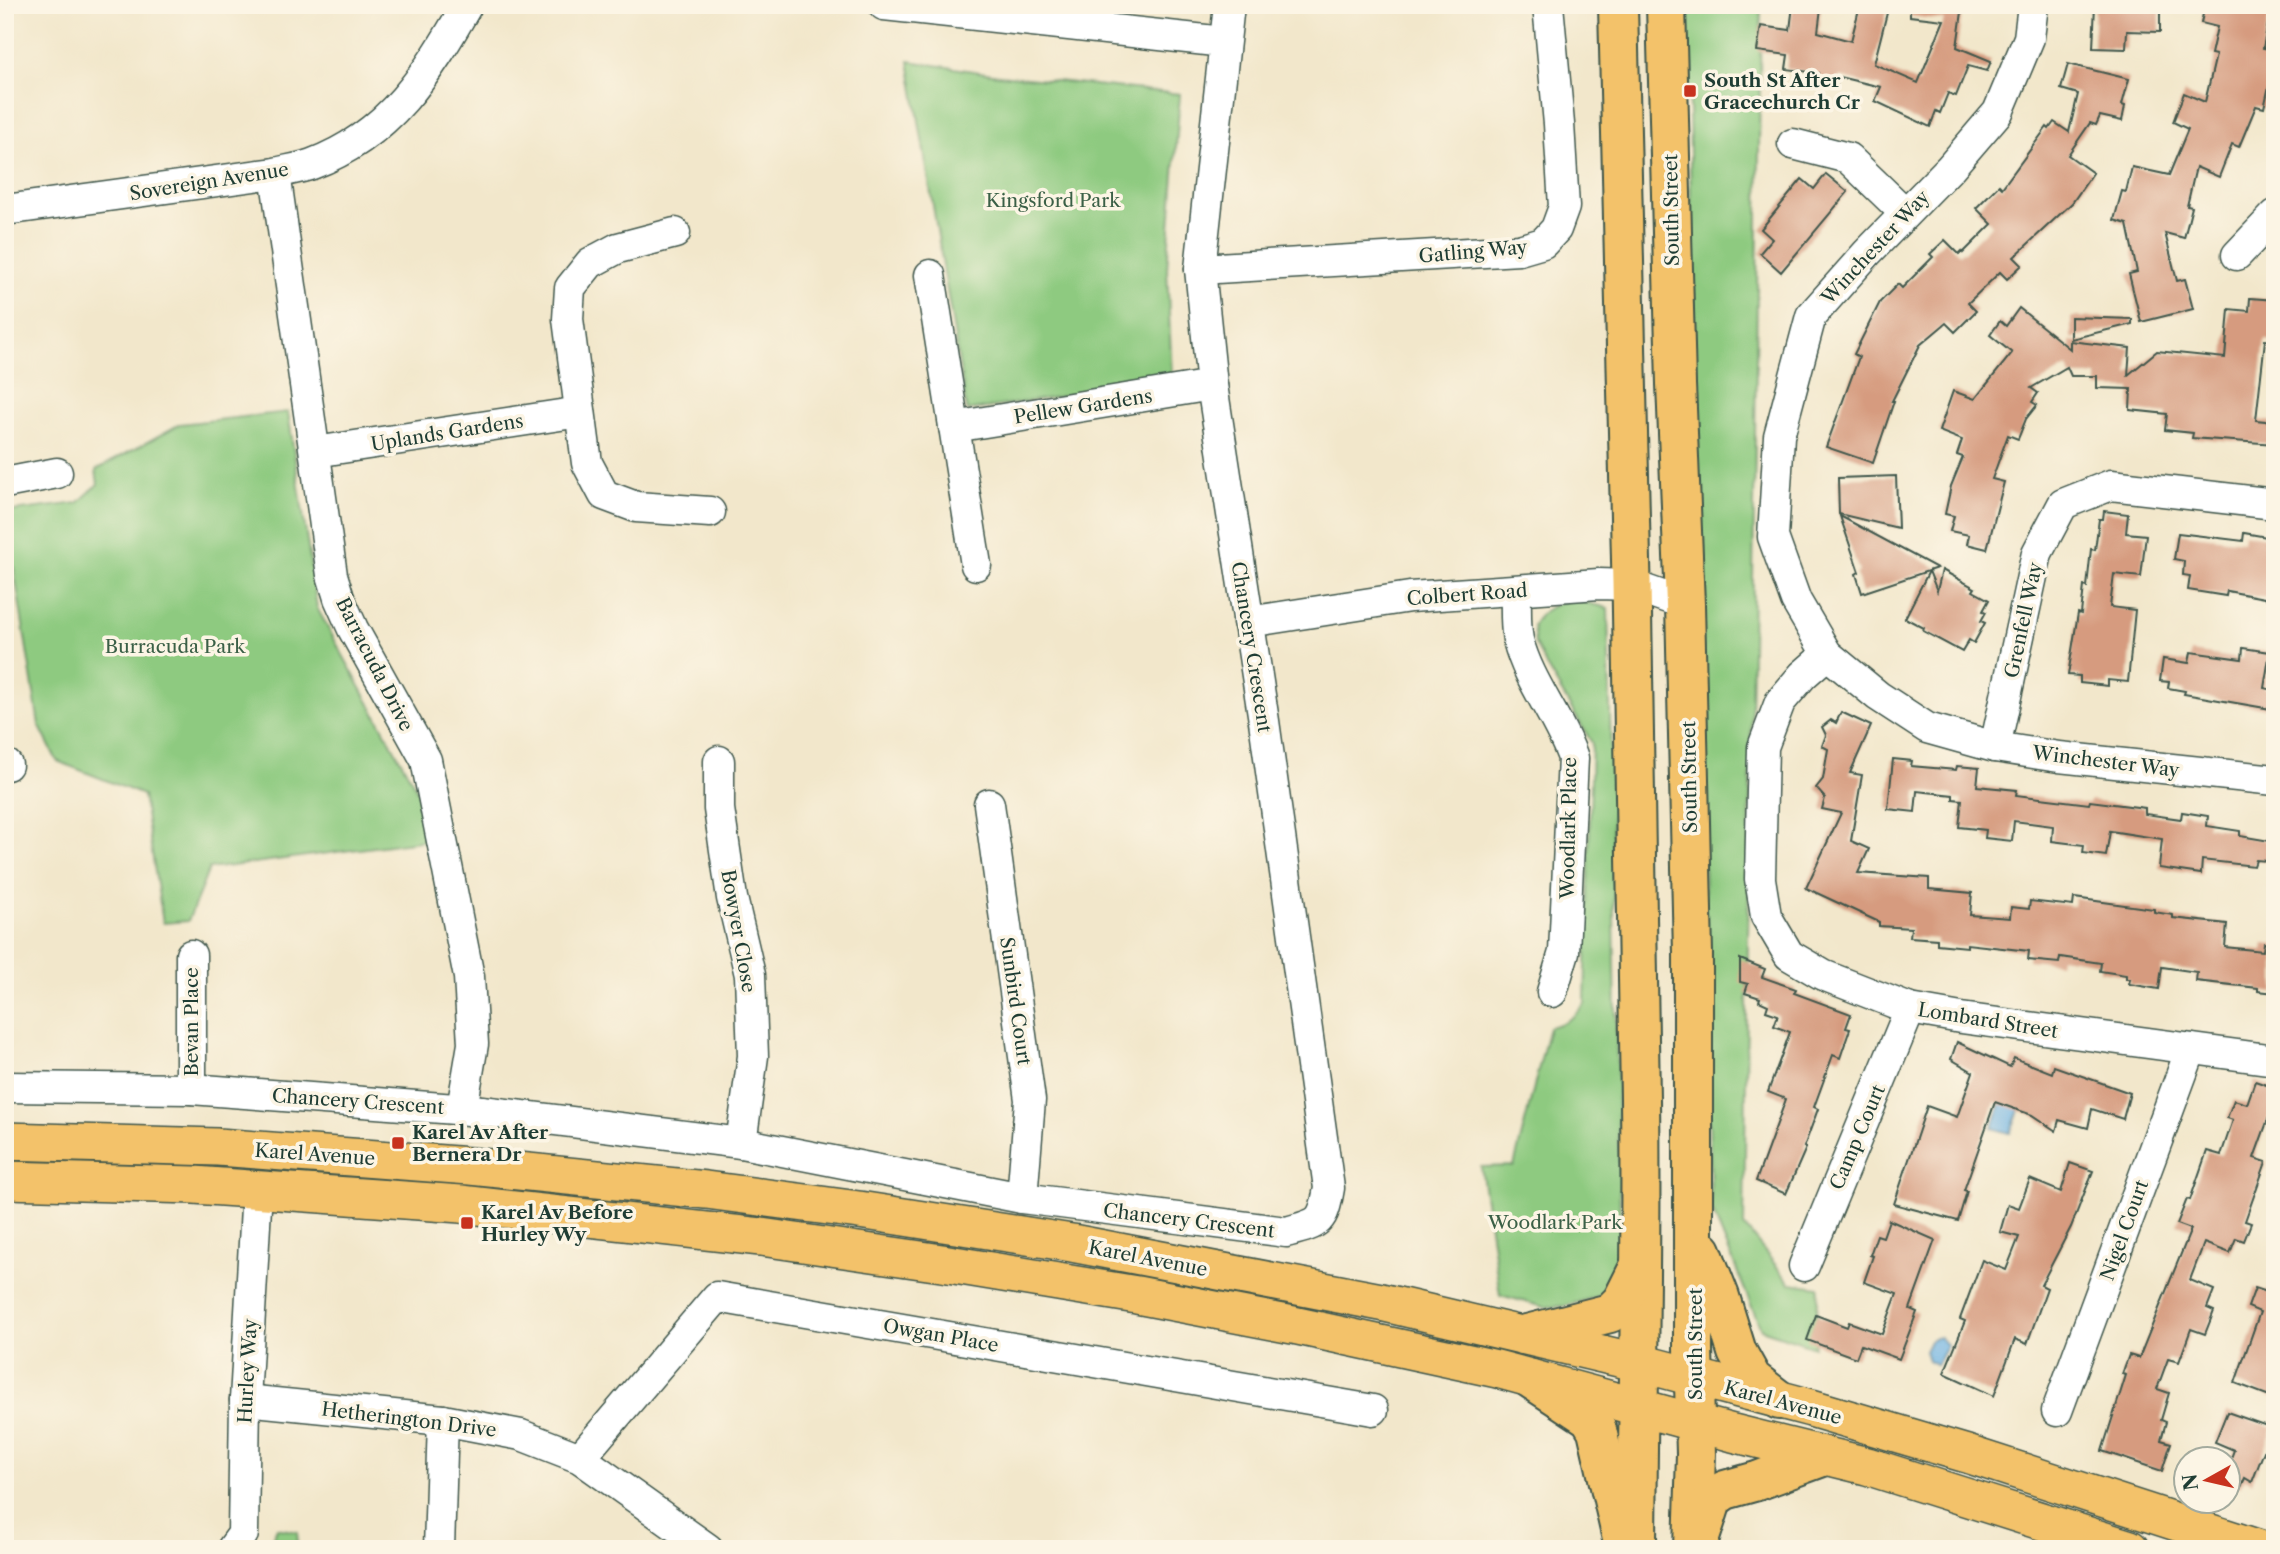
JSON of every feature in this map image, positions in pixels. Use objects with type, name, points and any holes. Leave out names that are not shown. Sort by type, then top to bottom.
[{"type":"highway","points":[[1618,5],[1640,1104],[1637,1549]]},
{"type":"highway","name":"South Street","points":[[1666,5],[1693,940],[1695,1549]]},
{"type":"highway","points":[[1695,1233],[1720,1297],[1737,1352],[1752,1379],[1779,1400]]},
{"type":"highway","points":[[1523,1335],[1610,1313],[1622,1301],[1640,1265]]},
{"type":"highway","points":[[1531,1379],[1590,1418],[1597,1430],[1624,1549]]},
{"type":"highway","points":[[1695,1549],[1713,1498],[1725,1490],[1825,1456]]},
{"type":"main road","name":"Karel Avenue","points":[[5,1141],[218,1147],[470,1166],[693,1189],[872,1212],[1072,1243],[1381,1302],[1640,1363],[1967,1454],[2260,1549]]},
{"type":"main road","name":"Karel Avenue","points":[[5,1180],[194,1185],[461,1205],[761,1237],[1137,1295],[1475,1364],[1825,1456],[1983,1501],[2130,1549]]},
{"type":"street","name":"Sovereign Avenue","points":[[5,210],[275,173],[312,164],[354,144],[401,106],[435,60],[467,5]]},
{"type":"street","points":[[884,5],[1224,43]]},
{"type":"street","name":"Chancery Crescent","points":[[5,1087],[191,1089],[462,1109],[741,1143],[1022,1198],[1286,1232],[1313,1225],[1325,1213],[1329,1188],[1264,721],[1212,385],[1200,269],[1229,5]]},
{"type":"street","name":"Gatling Way","points":[[1200,269],[1519,250],[1543,243],[1556,229],[1564,207],[1548,5]]},
{"type":"street","name":"Winchester Way","points":[[2033,5],[2029,38],[1998,111],[1950,168],[1811,316],[1779,436],[1773,537],[1796,601],[1827,654],[1878,696],[1927,728],[1995,747],[2059,757],[2275,780]]},
{"type":"street","points":[[1794,145],[1848,158],[1905,213]]},
{"type":"street","name":"Barracuda Drive","points":[[275,173],[332,575],[353,629],[426,760],[469,977],[473,1044],[462,1109]]},
{"type":"street","points":[[2237,255],[2275,215]]},
{"type":"street","points":[[675,233],[618,248],[590,264],[570,288],[568,319],[587,463],[604,495],[636,507],[710,512]]},
{"type":"street","points":[[930,275],[976,565]]},
{"type":"street","name":"Pellew Gardens","points":[[954,427],[1212,385]]},
{"type":"street","name":"Uplands Gardens","points":[[315,452],[580,412]]},
{"type":"street","points":[[5,483],[57,473]]},
{"type":"street","name":"Grenfell Way","points":[[1995,747],[2037,553],[2063,505],[2111,485],[2275,504]]},
{"type":"street","name":"Colbert Road","points":[[1248,622],[1410,597],[1600,584],[1631,585],[1685,604]]},
{"type":"street","name":"Woodlark Place","points":[[1516,591],[1521,649],[1529,671],[1564,734],[1573,758],[1564,952],[1552,992]]},
{"type":"street","name":"Lombard Street","points":[[1827,654],[1803,675],[1780,702],[1763,747],[1760,879],[1766,916],[1789,955],[1823,975],[1910,1009],[2275,1060]]},
{"type":"street","name":"Bowyer Close","points":[[719,761],[719,809],[732,898],[750,975],[753,1056],[741,1143]]},
{"type":"street","name":"Sunbird Court","points":[[989,804],[1030,1100],[1022,1198]]},
{"type":"street","name":"Bevan Place","points":[[191,954],[191,1089]]},
{"type":"street","name":"Camp Court","points":[[1804,1266],[1910,1009]]},
{"type":"street","name":"Nigel Court","points":[[2057,1411],[2190,1049]]},
{"type":"street","points":[[218,1147],[257,1190],[312,1153]]},
{"type":"street","name":"Hurley Way","points":[[232,1549],[243,1534],[245,1400],[257,1190]]},
{"type":"street","name":"Owgan Place","points":[[580,1458],[717,1297],[1373,1410]]},
{"type":"street","name":"Hetherington Drive","points":[[245,1400],[443,1420],[520,1435],[580,1458],[708,1549]]},
{"type":"street","points":[[439,1549],[443,1420]]},
{"type":"green space","points":[[1687,5],[1761,5],[1744,1226],[1790,1283],[1819,1287],[1814,1347],[1761,1329],[1711,1208]]},
{"type":"green space","name":"Kingsford Park","points":[[909,61],[999,75],[1180,94],[1167,269],[1172,379],[967,411]]},
{"type":"green space","name":"Burracuda Park","points":[[288,412],[317,608],[422,799],[428,840],[209,869],[188,921],[163,923],[143,795],[57,761],[39,725],[5,512],[78,503],[98,484],[96,470],[180,424]]},
{"type":"green space","name":"Woodlark Park","points":[[1571,599],[1608,608],[1621,1273],[1609,1293],[1565,1306],[1544,1307],[1500,1295],[1481,1167],[1514,1166],[1549,1027],[1570,1019],[1585,1003],[1592,743],[1535,644],[1533,625],[1549,608]]},
{"type":"green space","points":[[277,1528],[298,1532],[296,1549],[268,1549]]},
{"type":"water","points":[[2005,1094],[2022,1103],[2010,1133],[1992,1128]]},
{"type":"water","points":[[1940,1337],[1947,1345],[1936,1365],[1928,1360],[1925,1351],[1931,1339]]},
{"type":"building","points":[[1793,5],[1821,8],[1818,32],[1851,41],[1860,5],[1889,5],[1874,64],[1918,83],[1944,20],[1910,16],[1910,5],[1963,5],[1957,47],[1991,61],[1987,71],[1968,66],[1956,96],[1948,93],[1940,113],[1936,111],[1930,127],[1875,101],[1881,87],[1839,77],[1837,84],[1817,79],[1818,73],[1786,69],[1788,55],[1757,51],[1761,26],[1790,30]]},
{"type":"building","points":[[2095,5],[2160,5],[2160,32],[2127,31],[2126,49],[2093,48]]},
{"type":"building","points":[[2205,5],[2269,5],[2263,48],[2275,50],[2275,73],[2272,73],[2264,108],[2256,106],[2239,147],[2232,144],[2219,177],[2196,167],[2187,206],[2192,207],[2184,238],[2165,233],[2177,281],[2185,279],[2193,309],[2141,322],[2129,274],[2137,272],[2127,224],[2114,220],[2122,191],[2126,192],[2132,167],[2169,175],[2188,129],[2173,122],[2184,93],[2205,102],[2216,55],[2211,54],[2217,27],[2201,23]]},
{"type":"building","points":[[2068,64],[2129,79],[2122,105],[2125,106],[2122,121],[2100,116],[2096,125],[2090,123],[2068,155],[2093,173],[2072,203],[2014,257],[2022,265],[2007,279],[2000,272],[1968,303],[1976,311],[1955,332],[1946,323],[1920,345],[1892,401],[1873,463],[1826,447],[1859,357],[1854,354],[1880,302],[1898,284],[1902,288],[1933,257],[1930,254],[1945,240],[1959,254],[1962,251],[1963,253],[1992,224],[1976,208],[1999,185],[2002,188],[2047,127],[2049,129],[2054,122],[2069,132],[2078,94],[2061,89]]},
{"type":"building","points":[[1826,174],[1848,192],[1781,272],[1760,253],[1772,239],[1761,229],[1802,179],[1814,189]]},
{"type":"building","points":[[2250,298],[2275,300],[2275,341],[2265,340],[2256,420],[2275,422],[2275,444],[2192,438],[2193,433],[2165,430],[2167,414],[2130,410],[2131,389],[2097,388],[2097,376],[2071,376],[2067,367],[2031,388],[2038,393],[2032,402],[2037,405],[2026,419],[2018,439],[2008,435],[1992,479],[2004,482],[1987,549],[1967,544],[1969,535],[1950,531],[1954,516],[1945,514],[1951,486],[1963,457],[1957,455],[1962,440],[1939,431],[1953,391],[1975,399],[2012,353],[1990,335],[2000,321],[2006,326],[2019,308],[2070,349],[2070,341],[2130,348],[2128,375],[2157,351],[2225,358],[2229,309],[2249,311]]},
{"type":"building","points":[[2071,317],[2132,319],[2132,324],[2071,339]]},
{"type":"building","points":[[1896,476],[1898,528],[1839,514],[1838,478]]},
{"type":"building","points":[[2104,511],[2128,514],[2126,533],[2146,535],[2141,577],[2114,574],[2110,607],[2135,610],[2128,682],[2108,680],[2108,686],[2080,683],[2080,676],[2068,675],[2078,613],[2081,614],[2084,586],[2087,587],[2091,549],[2095,550],[2099,519],[2103,519]]},
{"type":"building","points":[[1840,516],[1937,568],[1862,593],[1856,574],[1859,572]]},
{"type":"building","points":[[2178,533],[2243,541],[2244,533],[2267,537],[2266,544],[2275,545],[2275,600],[2227,591],[2226,596],[2188,590],[2190,576],[2183,575],[2184,561],[2174,559]]},
{"type":"building","points":[[1942,570],[1975,588],[1973,591],[1989,600],[1981,621],[1985,623],[1974,643],[1969,640],[1962,652],[1905,618],[1929,571],[1937,591]]},
{"type":"building","points":[[2243,648],[2270,652],[2264,688],[2273,690],[2271,709],[2184,694],[2185,691],[2168,688],[2169,682],[2160,681],[2163,659],[2189,663],[2191,652],[2242,659]]},
{"type":"building","points":[[1841,712],[1871,726],[1850,773],[1862,775],[1851,841],[1869,849],[1858,873],[1929,878],[1929,889],[1972,893],[1970,915],[2010,918],[2011,907],[2029,909],[2030,901],[2073,906],[2074,898],[2154,909],[2154,912],[2173,915],[2173,918],[2227,924],[2225,947],[2263,951],[2264,943],[2275,944],[2275,993],[2258,991],[2258,988],[2196,981],[2197,972],[2162,967],[2159,989],[2129,984],[2130,979],[2126,979],[2126,975],[2100,971],[2101,963],[2060,957],[2059,963],[2028,960],[2029,951],[1967,944],[1967,947],[1937,944],[1937,939],[1910,937],[1911,928],[1879,926],[1879,922],[1806,888],[1841,813],[1822,809],[1825,798],[1816,788],[1823,779],[1828,749],[1822,746],[1826,735],[1822,727],[1831,720],[1836,723]]},
{"type":"building","points":[[1893,759],[1912,761],[1911,766],[1956,770],[1957,766],[1979,768],[1977,786],[2017,790],[2016,795],[2145,808],[2145,814],[2181,819],[2182,812],[2208,816],[2207,826],[2240,831],[2240,836],[2270,841],[2267,861],[2256,860],[2254,866],[2202,860],[2201,874],[2159,868],[2162,839],[2110,831],[2106,856],[2083,853],[2084,845],[2052,841],[2053,826],[2014,821],[2012,841],[1985,838],[1986,830],[1959,827],[1962,800],[1953,799],[1953,795],[1917,791],[1915,812],[1888,809]]},
{"type":"building","points":[[1740,959],[1765,969],[1762,977],[1796,989],[1794,993],[1851,1014],[1846,1028],[1850,1029],[1840,1058],[1833,1055],[1814,1107],[1818,1109],[1804,1147],[1806,1148],[1786,1194],[1756,1181],[1786,1099],[1768,1092],[1790,1032],[1774,1026],[1778,1015],[1766,1011],[1768,1005],[1759,1001],[1760,998],[1745,993],[1748,984],[1740,982]]},
{"type":"building","points":[[1957,1042],[2010,1067],[2014,1058],[2052,1073],[2054,1066],[2130,1093],[2123,1119],[2092,1109],[2088,1128],[2059,1120],[2056,1131],[2032,1115],[1995,1102],[1964,1190],[1967,1191],[1958,1221],[1894,1204],[1927,1106],[1957,1117],[1973,1072],[1951,1059]]},
{"type":"building","points":[[2255,1081],[2275,1088],[2275,1100],[2254,1158],[2266,1162],[2245,1221],[2251,1223],[2244,1241],[2236,1238],[2230,1253],[2204,1243],[2190,1280],[2214,1290],[2207,1308],[2214,1311],[2205,1334],[2191,1329],[2179,1362],[2168,1359],[2157,1389],[2169,1393],[2161,1420],[2166,1422],[2161,1440],[2171,1443],[2162,1471],[2102,1451],[2126,1375],[2122,1374],[2129,1355],[2139,1358],[2191,1229],[2177,1224],[2187,1199],[2190,1200],[2207,1151],[2221,1155],[2233,1120],[2227,1118],[2234,1100],[2247,1104]]},
{"type":"building","points":[[2070,1163],[2093,1171],[2071,1227],[2041,1285],[2047,1288],[2027,1344],[2015,1339],[1994,1396],[1944,1373],[1965,1321],[1960,1319],[1982,1260],[2006,1270],[2019,1237],[2000,1232],[2008,1204],[2019,1208],[2030,1179],[2061,1192]]},
{"type":"building","points":[[1889,1220],[1935,1240],[1910,1309],[1917,1312],[1899,1359],[1861,1345],[1856,1358],[1807,1340],[1816,1315],[1847,1327],[1849,1322],[1882,1334],[1897,1294],[1864,1282],[1877,1235],[1883,1237]]},
{"type":"building","points":[[2272,1277],[2275,1277],[2275,1398],[2235,1383],[2260,1312],[2248,1307],[2255,1288],[2267,1292]]},
{"type":"building","points":[[2227,1412],[2273,1428],[2252,1482],[2245,1478],[2242,1485],[2242,1446],[2224,1446],[2215,1442]]},
{"type":"place","name":"South St After Gracechurch Cr","points":[[1690,91]]},
{"type":"place","name":"Karel Av After Bernera Dr","points":[[398,1143]]},
{"type":"place","name":"Karel Av Before Hurley Wy","points":[[467,1223]]}]
